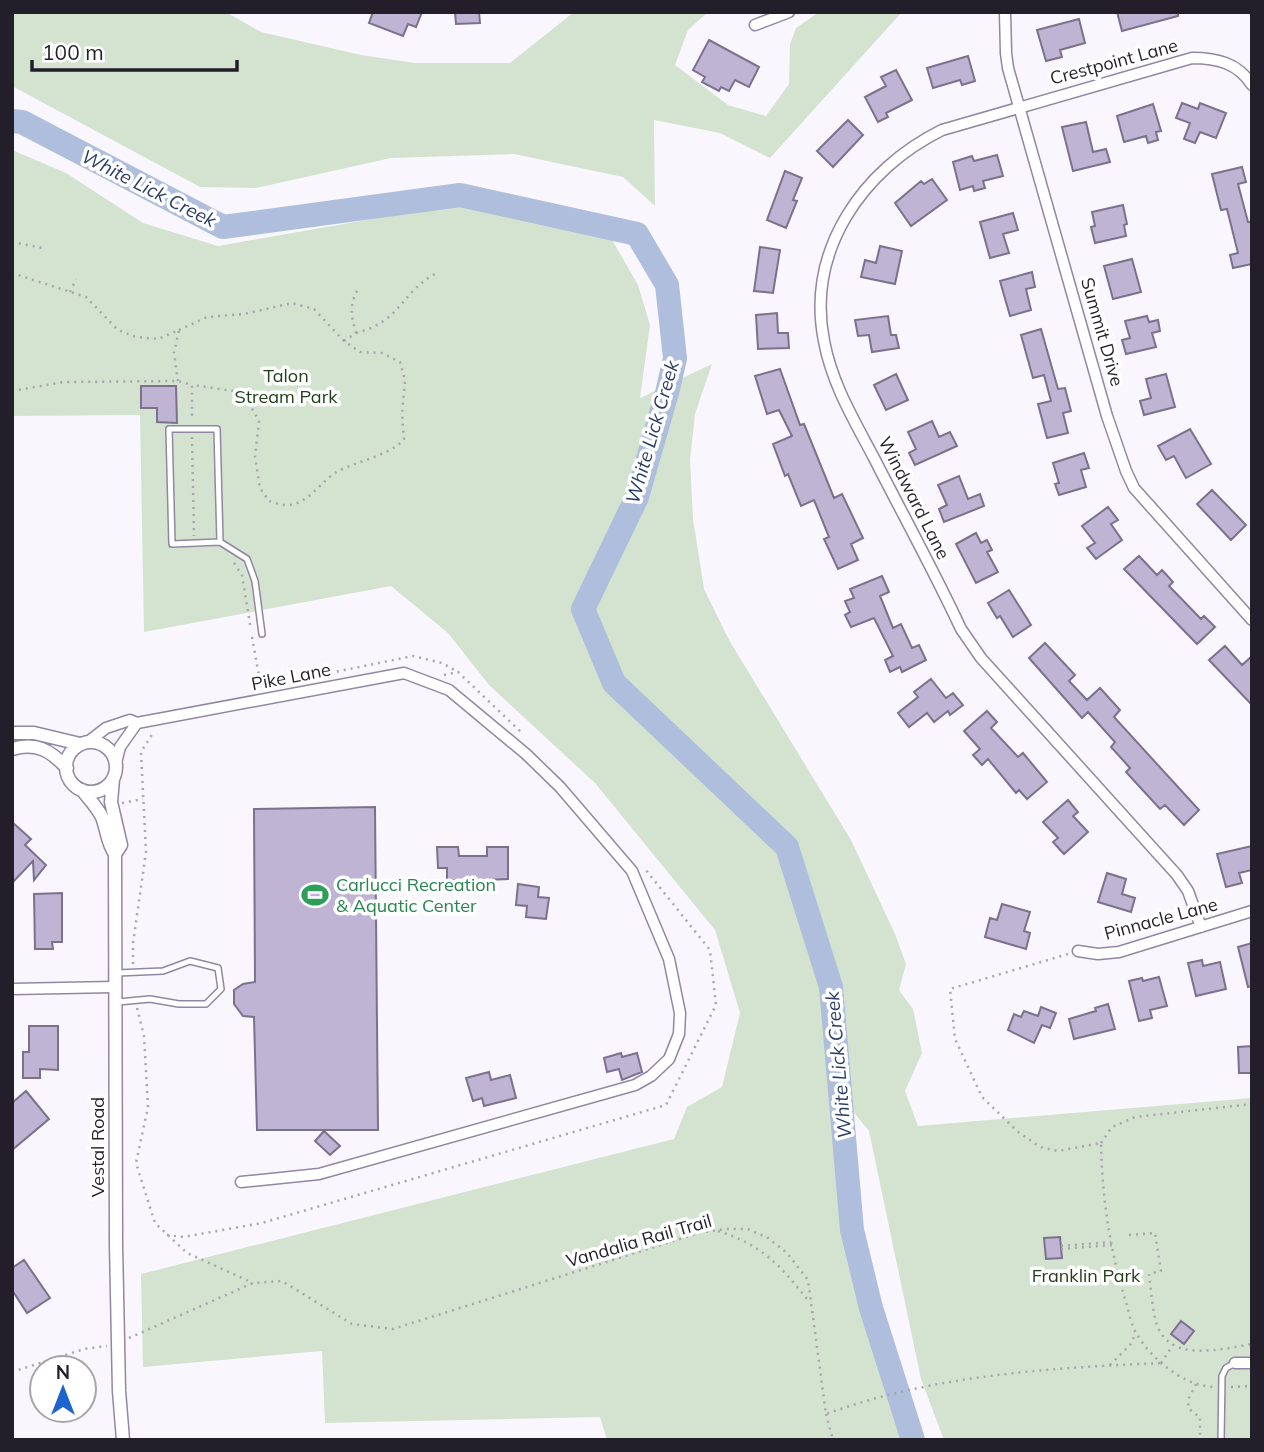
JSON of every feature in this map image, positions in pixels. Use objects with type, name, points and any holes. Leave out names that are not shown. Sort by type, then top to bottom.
[{"type":"street","points":[[755,25],[789,12]]},
{"type":"street","name":"Summit Drive","points":[[1004,12],[1006,53],[1020,106],[1107,416],[1126,471],[1134,488],[1153,511],[1252,620]]},
{"type":"street","name":"Crestpoint Lane","points":[[1020,106],[1192,58],[1229,63],[1252,85]]},
{"type":"street","name":"Windward Lane","points":[[1020,106],[942,130],[924,139],[889,164],[852,204],[824,270],[823,339],[836,386],[961,629],[981,658],[1177,875],[1188,891],[1201,927]]},
{"type":"street","name":"Pike Lane","points":[[84,743],[99,733],[130,720],[137,723],[404,673],[449,690],[561,787],[632,872],[669,959],[681,1013],[679,1034],[669,1059],[651,1076],[635,1085],[319,1174],[241,1182]]},
{"type":"street","points":[[12,749],[25,745],[40,747],[66,768],[70,781],[82,790],[98,791],[113,779],[120,747],[137,723]]},
{"type":"street","points":[[12,733],[41,734],[105,745],[116,763]]},
{"type":"street","points":[[66,768],[69,755],[84,743]]},
{"type":"street","name":"Vestal Road","points":[[113,779],[111,802],[121,845],[115,854],[114,1002],[118,1343],[123,1440]]},
{"type":"street","name":"Vestal Road","points":[[82,790],[98,810],[107,833],[108,845],[115,854]]},
{"type":"street","name":"Pinnacle Lane","points":[[1078,951],[1098,954],[1119,952],[1252,911]]},
{"type":"street","points":[[12,989],[114,987]]},
{"type":"street","points":[[1235,1363],[1252,1363]]},
{"type":"lane","points":[[220,542],[217,429],[169,429],[172,544],[220,542],[247,559],[255,580],[262,634]]},
{"type":"lane","points":[[114,973],[163,971],[190,961],[218,968],[221,989],[206,1004],[178,1004],[150,999],[114,1002]]},
{"type":"lane","points":[[1221,1440],[1222,1376],[1226,1368],[1235,1363]]},
{"type":"path","points":[[12,242],[43,248]]},
{"type":"path","points":[[12,274],[86,297],[118,330],[136,337],[158,339],[206,317],[244,314],[292,303],[314,309],[344,341],[360,352],[382,353],[400,362],[405,380],[402,414],[404,439],[397,447],[356,462],[332,475],[303,500],[289,506],[269,502],[260,488],[256,457],[259,421],[249,403],[233,391],[192,385]]},
{"type":"path","points":[[344,341],[356,333],[375,328],[393,316],[423,280],[435,274]]},
{"type":"path","points":[[70,292],[76,279]]},
{"type":"path","points":[[356,333],[350,303],[358,289]]},
{"type":"path","points":[[12,391],[64,382],[178,380],[174,353],[179,330]]},
{"type":"path","points":[[442,663],[458,672],[520,732]]},
{"type":"path","points":[[420,679],[458,672]]},
{"type":"path","points":[[133,966],[133,943],[146,852],[141,752],[153,733]]},
{"type":"path","points":[[167,1235],[183,1237],[262,1223],[666,1105],[716,1005],[709,950],[645,868]]},
{"type":"path","points":[[1078,951],[950,989],[955,1039],[982,1097],[1017,1130],[1040,1147],[1058,1151],[1101,1143]]},
{"type":"path","points":[[136,1001],[144,1036],[148,1107],[136,1163],[155,1223],[187,1253],[253,1283]]},
{"type":"path","points":[[1252,1104],[1135,1117],[1112,1127],[1101,1143],[1102,1183],[1111,1243],[1136,1333],[1161,1363],[1196,1384],[1252,1386]]},
{"type":"path","name":"Vandalia Rail Trail","points":[[253,1283],[282,1280],[352,1325],[393,1329],[673,1240],[715,1230],[748,1229],[768,1238],[787,1253],[808,1280],[826,1414],[833,1440]]},
{"type":"path","points":[[715,1230],[741,1238],[762,1250],[787,1273],[812,1305]]},
{"type":"path","points":[[1129,1236],[1155,1233],[1161,1272],[1149,1273],[1157,1324],[1163,1337],[1173,1345],[1191,1352],[1252,1344]]},
{"type":"path","points":[[1061,1248],[1111,1243]]},
{"type":"path","points":[[12,1372],[83,1349],[118,1343],[253,1283]]},
{"type":"path","points":[[1109,1366],[1130,1345],[1136,1333]]},
{"type":"path","points":[[1161,1363],[1173,1345]]},
{"type":"path","points":[[826,1414],[860,1402],[940,1383],[1045,1368],[1161,1363]]},
{"type":"path","points":[[1196,1384],[1188,1406],[1200,1417],[1200,1440]]},
{"type":"green space","points":[[12,12],[226,12],[261,32],[361,55],[415,63],[510,63],[574,12],[708,12],[688,30],[675,65],[728,105],[766,116],[789,84],[790,44],[796,28],[819,12],[902,12],[770,158],[720,133],[654,120],[655,206],[623,177],[514,154],[391,158],[256,188],[200,187],[12,86]]},
{"type":"green space","points":[[12,150],[66,173],[143,223],[218,246],[457,204],[540,220],[611,238],[638,285],[650,325],[640,398],[712,364],[695,414],[690,460],[693,519],[704,589],[729,640],[851,840],[895,934],[906,964],[899,990],[913,1009],[922,1053],[905,1091],[918,1126],[1252,1098],[1252,1440],[944,1440],[921,1379],[869,1131],[842,1098],[852,1231],[871,1308],[913,1440],[607,1440],[600,1417],[325,1423],[322,1351],[143,1367],[141,1274],[674,1139],[687,1107],[722,1087],[740,1013],[715,930],[595,783],[489,685],[448,633],[391,586],[144,632],[140,415],[12,416]]},
{"type":"building","points":[[373,12],[422,12],[416,27],[408,24],[403,36],[369,23]]},
{"type":"building","points":[[455,12],[479,12],[480,23],[456,24]]},
{"type":"building","points":[[1117,12],[1178,12],[1178,16],[1122,31]]},
{"type":"building","points":[[1079,19],[1085,43],[1060,50],[1062,57],[1046,61],[1037,30]]},
{"type":"building","points":[[709,40],[759,67],[749,87],[735,80],[729,91],[721,87],[719,91],[702,82],[705,77],[693,70]]},
{"type":"building","points":[[968,56],[975,81],[962,85],[960,80],[933,88],[927,68]]},
{"type":"building","points":[[896,70],[912,100],[886,113],[888,117],[878,122],[865,97],[886,86],[881,77]]},
{"type":"building","points":[[1182,103],[1198,109],[1200,103],[1226,113],[1216,138],[1200,132],[1195,143],[1184,139],[1190,123],[1176,118]]},
{"type":"building","points":[[1153,104],[1161,131],[1156,132],[1158,140],[1148,143],[1146,136],[1124,142],[1117,116]]},
{"type":"building","points":[[848,120],[863,135],[833,167],[817,151]]},
{"type":"building","points":[[1086,122],[1093,152],[1106,149],[1110,162],[1073,171],[1062,127]]},
{"type":"building","points":[[997,155],[1003,176],[983,181],[985,188],[974,191],[973,186],[960,190],[953,162],[972,156],[974,161]]},
{"type":"building","points":[[1242,167],[1246,182],[1238,184],[1248,222],[1252,222],[1252,264],[1233,268],[1230,255],[1238,253],[1227,209],[1221,210],[1212,174]]},
{"type":"building","points":[[785,171],[802,178],[793,200],[797,201],[786,228],[767,220]]},
{"type":"building","points":[[932,179],[947,200],[911,226],[895,203],[921,181],[924,184]]},
{"type":"building","points":[[1123,205],[1127,224],[1124,225],[1126,236],[1095,243],[1091,227],[1095,226],[1092,212]]},
{"type":"building","points":[[1013,213],[1018,230],[1003,234],[1009,253],[990,258],[980,222]]},
{"type":"building","points":[[880,246],[902,251],[895,284],[861,277],[865,260],[876,263]]},
{"type":"building","points":[[760,247],[780,250],[773,293],[754,291]]},
{"type":"building","points":[[1132,259],[1141,292],[1113,299],[1104,266]]},
{"type":"building","points":[[1032,272],[1035,287],[1026,289],[1031,310],[1010,316],[1000,281]]},
{"type":"building","points":[[777,313],[778,333],[788,333],[789,348],[758,349],[756,315]]},
{"type":"building","points":[[888,316],[891,335],[896,335],[899,348],[872,352],[869,335],[858,336],[855,320]]},
{"type":"building","points":[[1147,316],[1149,322],[1158,320],[1160,331],[1152,333],[1156,347],[1126,354],[1122,340],[1130,338],[1125,321]]},
{"type":"building","points":[[1041,329],[1058,389],[1065,388],[1071,411],[1063,413],[1068,433],[1047,438],[1038,404],[1051,401],[1044,375],[1033,378],[1021,335]]},
{"type":"building","points":[[780,369],[800,425],[804,424],[834,498],[842,494],[863,538],[851,544],[858,560],[838,569],[824,539],[829,537],[814,500],[801,506],[788,474],[785,476],[773,444],[792,436],[779,410],[767,414],[755,376]]},
{"type":"building","points":[[896,374],[908,400],[886,410],[874,385]]},
{"type":"building","points":[[1166,374],[1175,407],[1144,415],[1140,401],[1151,398],[1146,379]]},
{"type":"building","points":[[141,386],[176,386],[177,423],[157,422],[157,408],[141,408]]},
{"type":"building","points":[[932,421],[939,437],[950,432],[957,446],[915,465],[909,453],[916,449],[908,432]]},
{"type":"building","points":[[1190,429],[1211,464],[1186,478],[1174,456],[1166,460],[1158,446]]},
{"type":"building","points":[[1084,453],[1089,468],[1081,470],[1086,487],[1059,495],[1055,484],[1059,483],[1053,463]]},
{"type":"building","points":[[959,476],[968,499],[980,494],[984,506],[944,522],[939,509],[947,505],[938,485]]},
{"type":"building","points":[[1212,490],[1246,525],[1231,540],[1197,504]]},
{"type":"building","points":[[1108,507],[1118,520],[1111,524],[1122,540],[1096,559],[1087,548],[1095,543],[1082,526]]},
{"type":"building","points":[[976,533],[981,543],[987,540],[992,550],[987,552],[998,572],[976,583],[956,544]]},
{"type":"building","points":[[1139,556],[1157,575],[1162,570],[1173,582],[1169,586],[1201,619],[1204,616],[1215,627],[1197,644],[1124,569]]},
{"type":"building","points":[[882,576],[889,592],[880,596],[893,628],[901,624],[912,648],[919,645],[926,660],[902,672],[900,667],[890,672],[885,660],[893,656],[874,618],[851,627],[845,615],[850,612],[845,601],[854,598],[850,589]]},
{"type":"building","points":[[1009,590],[1031,625],[1013,637],[988,603]]},
{"type":"building","points":[[1045,643],[1075,675],[1069,681],[1087,700],[1100,688],[1120,710],[1114,717],[1199,810],[1184,825],[1165,805],[1160,809],[1126,772],[1130,768],[1111,747],[1115,742],[1088,712],[1082,718],[1029,658]]},
{"type":"building","points":[[1225,646],[1242,665],[1252,656],[1252,705],[1209,660]]},
{"type":"building","points":[[931,679],[946,698],[953,693],[963,705],[950,715],[948,711],[934,722],[927,713],[909,727],[898,713],[918,697],[914,692]]},
{"type":"building","points":[[987,711],[997,722],[991,728],[1018,757],[1023,753],[1047,782],[1027,799],[1019,790],[1016,793],[988,759],[982,765],[973,755],[980,749],[964,731]]},
{"type":"building","points":[[1068,800],[1078,812],[1073,816],[1088,832],[1064,854],[1053,842],[1058,838],[1043,822]]},
{"type":"building","name":"Carlucci Recreation & Aquatic Center","points":[[375,807],[378,1130],[257,1130],[254,1017],[243,1016],[234,1004],[234,990],[243,984],[255,982],[254,809]]},
{"type":"building","points":[[12,822],[31,839],[25,845],[46,865],[34,880],[33,861],[12,883]]},
{"type":"building","points":[[1252,846],[1252,870],[1239,873],[1242,883],[1226,887],[1217,854]]},
{"type":"building","points":[[437,847],[458,847],[459,856],[487,856],[487,847],[508,847],[508,879],[487,880],[487,886],[459,886],[459,880],[447,880],[447,868],[438,868]]},
{"type":"building","points":[[1107,873],[1126,879],[1122,894],[1135,898],[1131,912],[1098,902]]},
{"type":"building","points":[[518,884],[539,887],[538,897],[549,898],[546,919],[526,917],[527,906],[516,905]]},
{"type":"building","points":[[62,893],[62,942],[52,942],[53,949],[35,949],[34,894]]},
{"type":"building","points":[[1002,904],[1030,912],[1024,931],[1030,933],[1026,949],[985,937],[990,918],[997,920]]},
{"type":"building","points":[[1252,943],[1252,986],[1248,987],[1238,947]]},
{"type":"building","points":[[1202,960],[1203,966],[1220,962],[1226,989],[1196,996],[1188,963]]},
{"type":"building","points":[[1159,977],[1167,1006],[1150,1010],[1152,1018],[1139,1021],[1129,981]]},
{"type":"building","points":[[1108,1004],[1115,1029],[1074,1039],[1069,1019],[1096,1011],[1095,1008]]},
{"type":"building","points":[[1041,1007],[1056,1013],[1050,1028],[1042,1025],[1034,1043],[1008,1030],[1014,1014],[1021,1017],[1024,1011],[1038,1016]]},
{"type":"building","points":[[29,1026],[58,1026],[58,1070],[40,1069],[40,1078],[23,1078],[23,1052],[29,1052]]},
{"type":"building","points":[[1252,1046],[1252,1073],[1239,1073],[1238,1047]]},
{"type":"building","points":[[621,1053],[622,1057],[637,1053],[642,1072],[622,1080],[619,1069],[607,1072],[604,1058]]},
{"type":"building","points":[[489,1072],[491,1080],[510,1075],[516,1098],[484,1106],[482,1098],[473,1101],[466,1078]]},
{"type":"building","points":[[26,1091],[49,1119],[12,1150],[12,1103]]},
{"type":"building","points":[[324,1131],[340,1146],[330,1155],[315,1141]]},
{"type":"building","points":[[1060,1237],[1062,1258],[1046,1259],[1044,1238]]},
{"type":"building","points":[[24,1260],[50,1298],[27,1313],[12,1290],[12,1268]]},
{"type":"building","points":[[1181,1321],[1194,1331],[1184,1344],[1171,1334]]},
{"type":"waterway","name":"White Lick Creek","points":[[12,121],[22,122],[223,227],[460,195],[637,234],[667,285],[675,358],[637,497],[583,609],[614,683],[787,847],[831,987],[852,1230],[871,1308],[913,1440]]},
{"type":"place","name":"Carlucci Recreation & Aquatic Center","points":[[315,895]]},
{"type":"park label","name":"Talon Stream Park","points":[[286,386]]},
{"type":"park label","name":"Franklin Park","points":[[1086,1276]]}]
